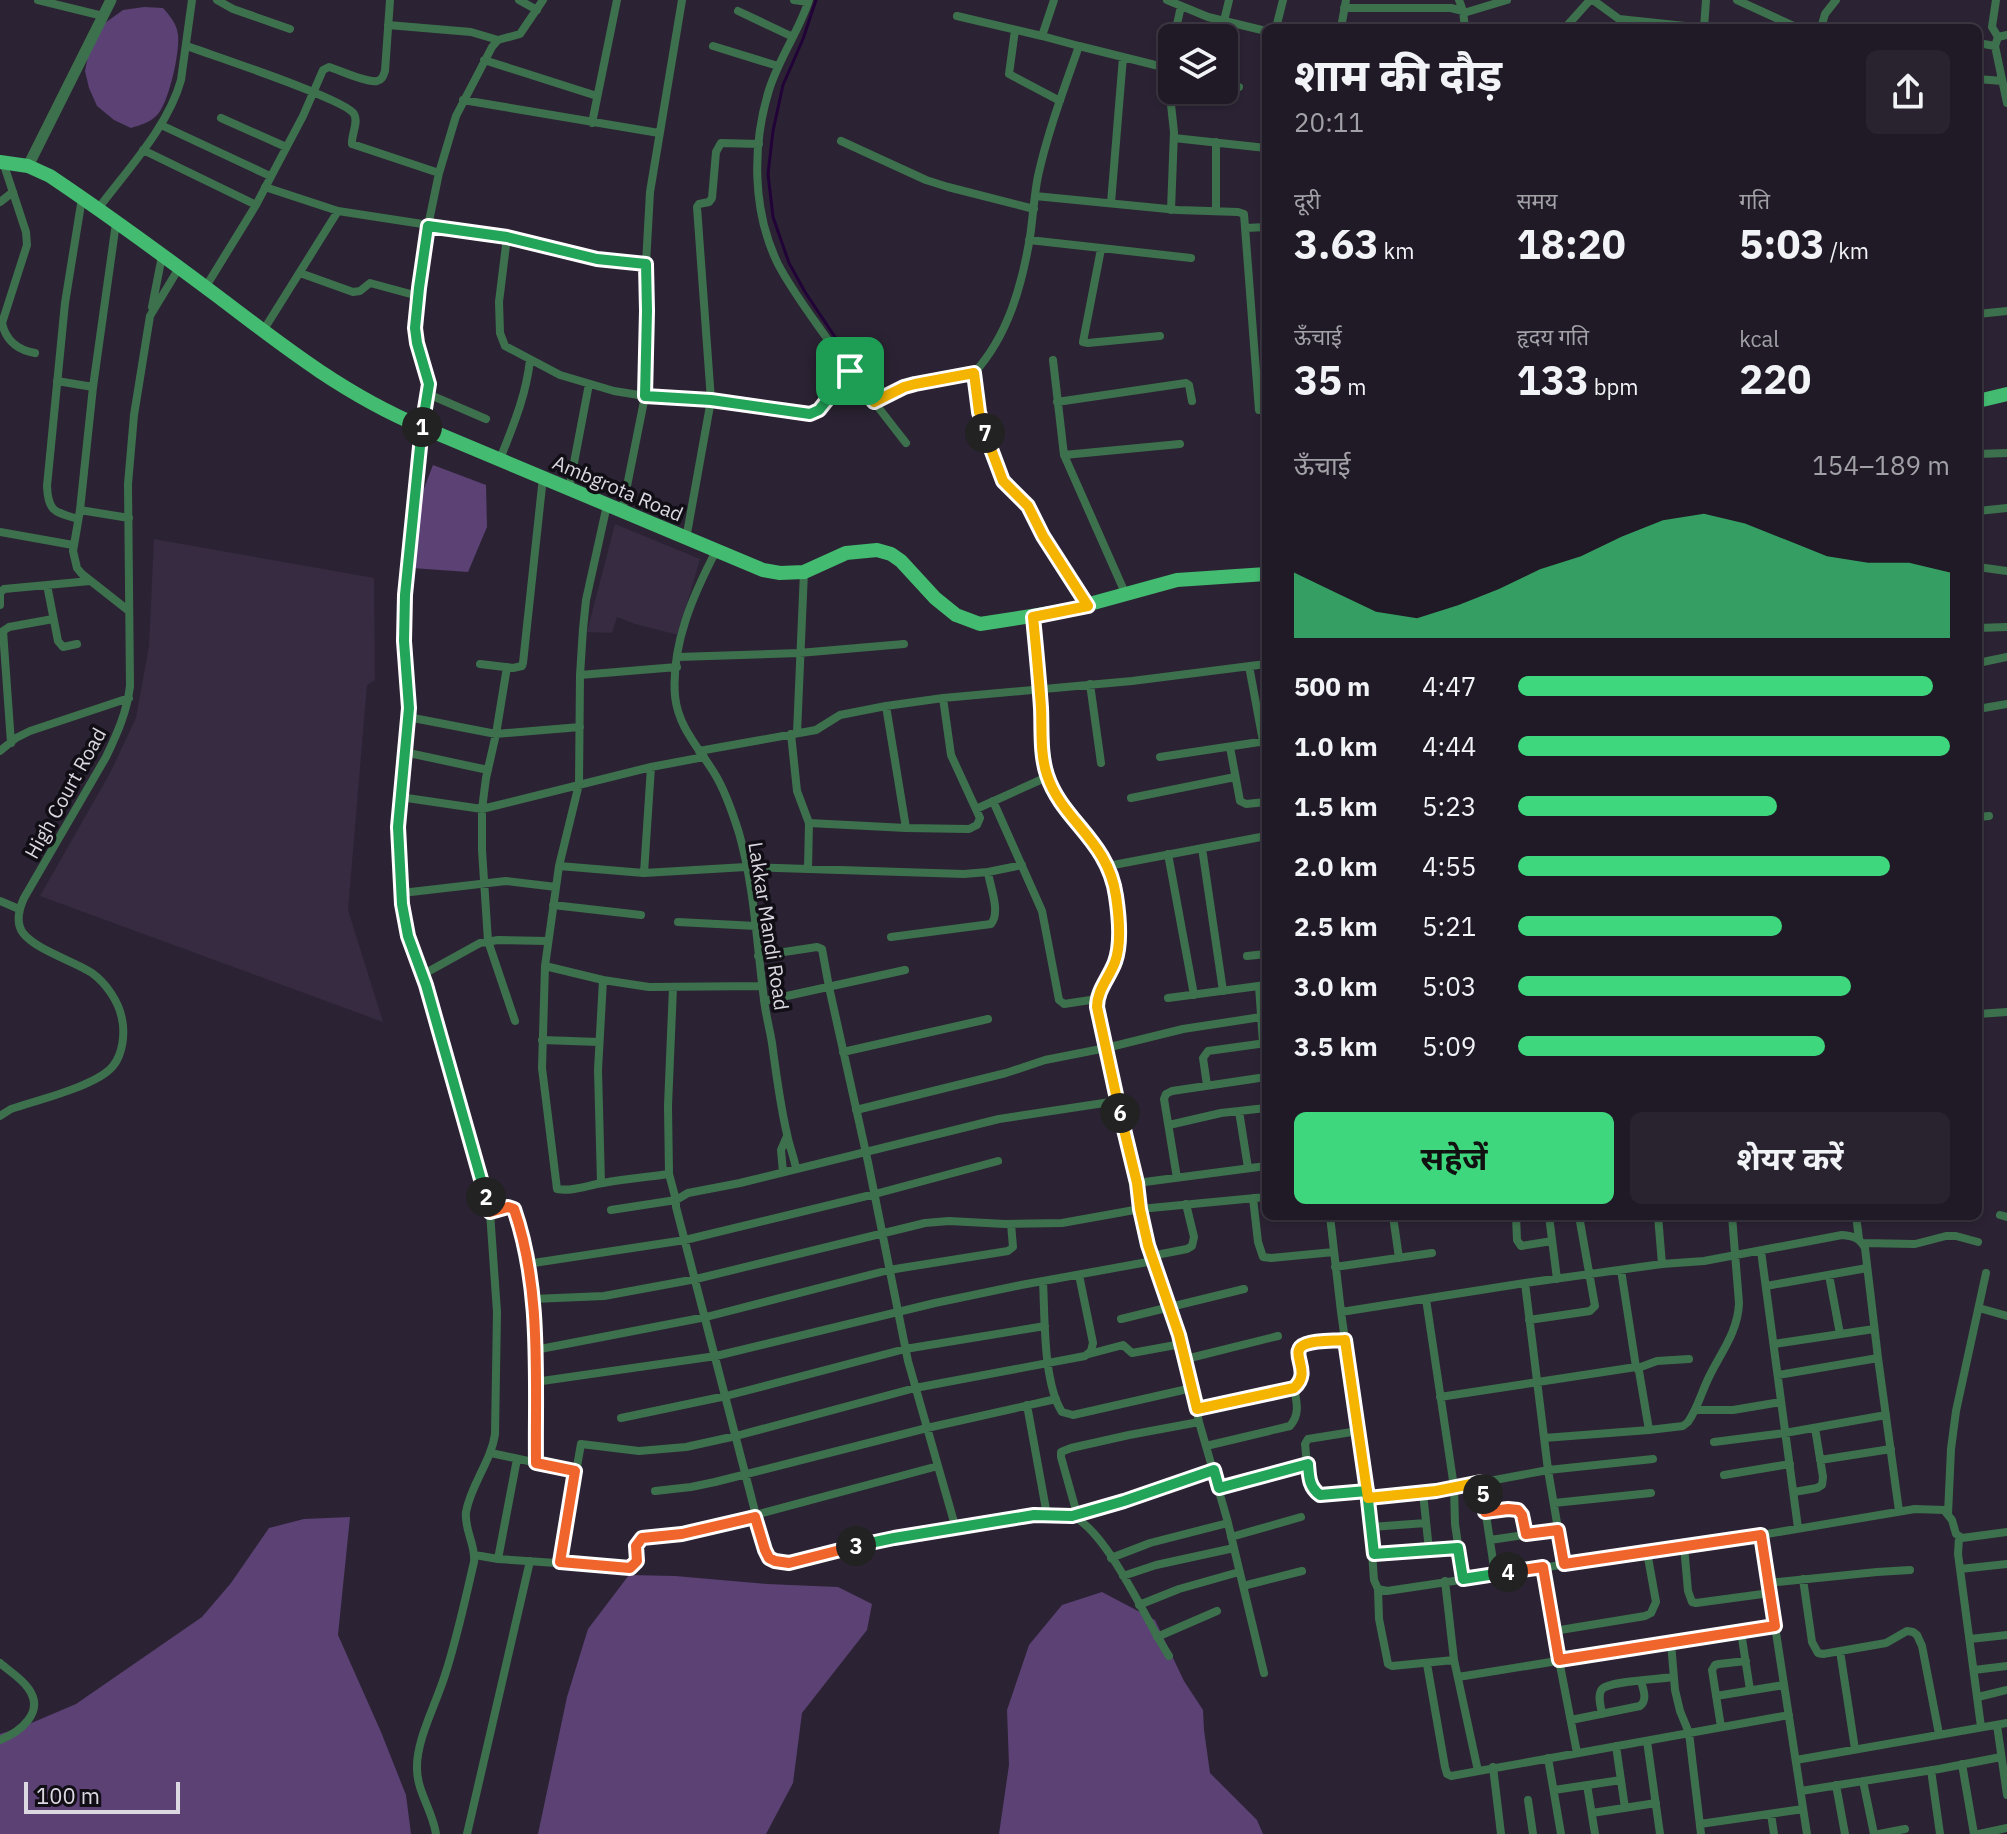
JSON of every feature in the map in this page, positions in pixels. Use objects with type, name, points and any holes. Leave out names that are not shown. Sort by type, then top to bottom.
[{"type":"main road","name":"Ambgrota Road","points":[[1,162],[28,166],[50,176],[263,331],[350,392],[385,411],[763,570],[804,572],[846,553],[877,550],[901,561],[935,598],[956,615],[980,624],[1088,606],[1177,580],[1262,574]]},
{"type":"main road","points":[[1982,400],[2007,394]]},
{"type":"street","points":[[38,0],[74,5],[103,16]]},
{"type":"street","points":[[28,166],[111,0]]},
{"type":"street","points":[[98,209],[161,125],[178,92],[192,0]]},
{"type":"street","points":[[217,0],[233,9],[290,29]]},
{"type":"street","points":[[205,288],[256,205],[325,67],[371,81],[382,78],[390,0]]},
{"type":"street","points":[[519,0],[537,10]]},
{"type":"street","points":[[388,25],[471,32],[498,40],[520,34],[543,0]]},
{"type":"street","points":[[592,123],[617,0]]},
{"type":"street","points":[[622,511],[645,396],[650,192],[682,0]]},
{"type":"street","points":[[794,0],[809,1],[769,89],[759,144],[757,179],[766,232],[776,260],[794,291],[906,443]]},
{"type":"street","points":[[1042,36],[1054,0]]},
{"type":"street","points":[[1224,21],[1229,0]]},
{"type":"street","points":[[1277,24],[1283,0]]},
{"type":"street","points":[[1459,0],[1465,24]]},
{"type":"street","points":[[1342,24],[1345,4],[1478,11],[1507,0]]},
{"type":"street","points":[[1569,24],[1592,0],[1627,24]]},
{"type":"street","points":[[1704,24],[1706,0]]},
{"type":"street","points":[[1737,0],[1789,24]]},
{"type":"street","points":[[1822,24],[1825,14],[1836,0]]},
{"type":"street","points":[[1996,0],[1992,27],[2000,39],[2002,81],[2007,103]]},
{"type":"street","points":[[1174,24],[1175,2],[1208,17],[1262,30]]},
{"type":"street","points":[[738,11],[793,37]]},
{"type":"street","points":[[957,16],[1158,66]]},
{"type":"street","points":[[1015,30],[1009,74],[1060,101]]},
{"type":"street","points":[[436,1834],[433,1817],[417,1777],[418,1754],[445,1675],[475,1555],[467,1527],[467,1509],[491,1453],[495,1434],[497,1312],[490,1212],[408,936],[402,904],[398,827],[409,687],[404,641],[405,595],[428,394],[428,377],[416,336],[428,226],[439,173],[456,116],[484,60],[498,40]]},
{"type":"street","points":[[187,46],[314,92],[349,108],[356,119],[352,144],[439,173]]},
{"type":"street","points":[[713,46],[778,66]]},
{"type":"street","points":[[874,402],[904,387],[974,373],[992,351],[1007,322],[1023,270],[1047,142],[1079,46]]},
{"type":"street","points":[[1111,203],[1123,57]]},
{"type":"street","points":[[484,60],[597,96]]},
{"type":"street","points":[[1982,79],[2002,81]]},
{"type":"street","points":[[463,100],[659,133]]},
{"type":"street","points":[[1171,210],[1172,104]]},
{"type":"street","points":[[221,118],[286,147]]},
{"type":"street","points":[[161,125],[270,176]]},
{"type":"street","points":[[1174,138],[1262,148]]},
{"type":"street","points":[[841,141],[926,180],[1034,209]]},
{"type":"street","points":[[686,539],[711,400],[697,207],[712,198],[718,146],[724,142],[759,144]]},
{"type":"street","points":[[1216,142],[1216,211]]},
{"type":"street","points":[[143,150],[256,205]]},
{"type":"street","points":[[1,162],[26,232],[27,245],[2,323],[11,342],[35,353]]},
{"type":"street","points":[[265,187],[338,211],[507,237],[597,259],[646,264]]},
{"type":"street","points":[[0,202],[13,192]]},
{"type":"street","points":[[1035,196],[1171,210],[1242,212],[1246,228],[1259,410]]},
{"type":"street","points":[[82,198],[65,303],[47,496],[56,512],[129,518]]},
{"type":"street","points":[[263,331],[338,211]]},
{"type":"street","points":[[116,223],[73,551],[77,568],[129,611]]},
{"type":"street","points":[[1246,228],[1262,227]]},
{"type":"street","points":[[507,237],[499,302],[500,333],[505,346],[560,375],[645,396],[711,400],[810,414],[819,410],[850,371]]},
{"type":"street","points":[[1029,240],[1191,258]]},
{"type":"street","points":[[1101,249],[1083,342],[1160,336]]},
{"type":"street","points":[[150,316],[162,256]]},
{"type":"street","name":"High Court Road","points":[[19,909],[106,757],[129,698],[128,484],[133,427],[150,316],[179,268]]},
{"type":"street","points":[[300,273],[353,292],[374,283],[418,296]]},
{"type":"street","points":[[1982,314],[2007,311]]},
{"type":"street","points":[[500,459],[520,409],[530,360]]},
{"type":"street","points":[[1053,360],[1064,455],[1126,595]]},
{"type":"street","points":[[974,373],[981,421],[1003,481],[1028,506],[1043,536],[1088,606]]},
{"type":"street","points":[[57,381],[93,387]]},
{"type":"street","points":[[1057,402],[1186,383],[1192,401]]},
{"type":"street","points":[[569,489],[589,384]]},
{"type":"street","points":[[428,394],[486,419]]},
{"type":"street","points":[[1064,455],[1180,444]]},
{"type":"street","points":[[1982,454],[2007,453]]},
{"type":"street","points":[[480,664],[518,668],[523,663],[543,477]]},
{"type":"street","points":[[607,505],[586,600],[580,675],[579,784],[559,866],[548,941],[542,1068],[557,1189],[669,1174]]},
{"type":"street","points":[[1982,511],[2007,508]]},
{"type":"street","points":[[0,532],[73,545]]},
{"type":"street","name":"Lakkar Mandi Road","points":[[716,551],[683,629],[675,700],[680,718],[720,784],[738,828],[787,1136]]},
{"type":"street","points":[[1982,568],[2007,571]]},
{"type":"street","points":[[804,572],[794,734],[797,791],[809,823],[808,868]]},
{"type":"street","points":[[0,605],[0,593],[4,589],[90,581]]},
{"type":"street","points":[[47,585],[56,638],[63,647],[77,644]]},
{"type":"street","points":[[1033,617],[1047,777],[1060,801],[1095,844],[1108,866],[1116,893],[1119,946],[1115,964],[1097,999],[1097,1007],[1152,1259],[1186,1359],[1199,1422],[1219,1488],[1264,1673]]},
{"type":"street","points":[[11,743],[2,655],[3,635],[6,628],[53,619]]},
{"type":"street","points":[[1982,628],[2007,627]]},
{"type":"street","points":[[580,675],[677,662],[904,644]]},
{"type":"street","points":[[1982,662],[2007,657]]},
{"type":"street","points":[[400,797],[482,809],[701,754],[816,730],[840,715],[886,706],[1262,664]]},
{"type":"street","points":[[1249,666],[1262,728]]},
{"type":"street","points":[[507,667],[482,809],[488,941],[515,1021]]},
{"type":"street","points":[[1090,684],[1101,763]]},
{"type":"street","points":[[0,752],[30,731],[129,698]]},
{"type":"street","points":[[809,823],[973,828],[980,818],[951,755],[943,698]]},
{"type":"street","points":[[1982,708],[2007,704]]},
{"type":"street","points":[[886,706],[906,828]]},
{"type":"street","points":[[408,717],[496,734],[580,727]]},
{"type":"street","points":[[1160,757],[1262,742]]},
{"type":"street","points":[[1230,747],[1240,801],[1246,804],[1262,802]]},
{"type":"street","points":[[404,752],[488,770]]},
{"type":"street","points":[[644,873],[651,767]]},
{"type":"street","points":[[976,809],[1047,777]]},
{"type":"street","points":[[1131,798],[1235,777]]},
{"type":"street","points":[[993,801],[1042,911],[1059,1000],[1064,1004],[1097,999]]},
{"type":"street","points":[[1982,817],[1989,816]]},
{"type":"street","points":[[1108,866],[1262,839]]},
{"type":"street","points":[[1202,848],[1223,991]]},
{"type":"street","points":[[1168,854],[1194,995]]},
{"type":"street","points":[[559,866],[644,873],[746,867],[953,874],[988,872],[1022,865]]},
{"type":"street","points":[[891,937],[994,922],[996,914],[988,872]]},
{"type":"street","points":[[402,893],[484,883],[515,882],[556,887]]},
{"type":"street","points":[[0,901],[19,909],[18,922],[22,932],[93,974],[108,990],[119,1007],[124,1038],[114,1066],[100,1077],[11,1109],[0,1116]]},
{"type":"street","points":[[553,905],[641,915]]},
{"type":"street","points":[[678,922],[756,926]]},
{"type":"street","points":[[422,975],[470,947],[488,941],[548,941]]},
{"type":"street","points":[[758,956],[820,947],[823,952],[905,1349],[956,1529]]},
{"type":"street","points":[[1247,956],[1262,954]]},
{"type":"street","points":[[545,966],[638,986],[762,986]]},
{"type":"street","points":[[764,1001],[905,970]]},
{"type":"street","points":[[601,1183],[599,1042],[603,980]]},
{"type":"street","points":[[1168,998],[1262,986],[1262,1026]]},
{"type":"street","points":[[673,987],[668,1106],[669,1174],[755,1517],[769,1558],[783,1563],[894,1538],[1034,1515],[1074,1515],[1214,1470]]},
{"type":"street","points":[[1982,1014],[2007,1012]]},
{"type":"street","points":[[856,1110],[1006,1073],[1036,1062],[1183,1029],[1261,1017]]},
{"type":"street","points":[[843,1052],[988,1019]]},
{"type":"street","points":[[542,1040],[599,1042]]},
{"type":"street","points":[[1207,1085],[1203,1058],[1208,1051],[1262,1043]]},
{"type":"street","points":[[1177,1178],[1164,1099],[1166,1094],[1262,1078]]},
{"type":"street","points":[[611,1210],[676,1200],[688,1193],[999,1119],[1117,1101]]},
{"type":"street","points":[[1169,1125],[1262,1108]]},
{"type":"street","points":[[1239,1111],[1248,1168]]},
{"type":"street","points":[[787,1136],[796,1169]]},
{"type":"street","points":[[783,1172],[781,1150],[787,1136]]},
{"type":"street","points":[[527,1264],[685,1240],[998,1161]]},
{"type":"street","points":[[1137,1183],[1262,1166]]},
{"type":"street","points":[[533,1299],[604,1296],[696,1279],[936,1222],[1062,1223],[1140,1209],[1262,1197]]},
{"type":"street","points":[[1253,1198],[1258,1242],[1263,1257],[1334,1252]]},
{"type":"street","points":[[535,1382],[716,1356],[898,1312],[1152,1259],[1192,1246],[1194,1237],[1186,1204]]},
{"type":"street","points":[[490,1212],[508,1207],[514,1209],[527,1264],[533,1299],[536,1463]]},
{"type":"street","points":[[1330,1220],[1371,1527],[1379,1619],[1388,1664],[1454,1660]]},
{"type":"street","points":[[1394,1220],[1399,1258]]},
{"type":"street","points":[[1516,1220],[1517,1240],[1521,1246],[1552,1241]]},
{"type":"street","points":[[1549,1220],[1557,1279]]},
{"type":"street","points":[[1529,1320],[1593,1309],[1596,1302],[1580,1220]]},
{"type":"street","points":[[1658,1220],[1662,1264]]},
{"type":"street","points":[[1544,1438],[1649,1430],[1683,1426],[1688,1422],[1739,1316],[1732,1220]]},
{"type":"street","points":[[1857,1220],[1867,1268],[1899,1511]]},
{"type":"street","points":[[535,1350],[706,1317],[889,1270],[1008,1251],[1013,1247],[1011,1224]]},
{"type":"street","points":[[1341,1312],[1525,1283],[1734,1256],[1842,1235],[1861,1241],[1915,1244],[1946,1236],[1978,1242]]},
{"type":"street","points":[[1761,1251],[1798,1528]]},
{"type":"street","points":[[1335,1267],[1432,1253]]},
{"type":"street","points":[[1766,1286],[1867,1268]]},
{"type":"street","points":[[1621,1270],[1649,1430]]},
{"type":"street","points":[[1981,1727],[1960,1569],[1959,1537],[1948,1514],[1956,1411],[1986,1273]]},
{"type":"street","points":[[1079,1275],[1093,1343],[1089,1354]]},
{"type":"street","points":[[1829,1275],[1840,1334]]},
{"type":"street","points":[[1043,1282],[1048,1364],[1062,1412],[1073,1415],[1192,1388]]},
{"type":"street","points":[[1525,1283],[1548,1470],[1564,1564]]},
{"type":"street","points":[[1121,1319],[1244,1289]]},
{"type":"street","points":[[1426,1299],[1454,1487],[1455,1524],[1463,1579]]},
{"type":"street","points":[[1979,1308],[2007,1316]]},
{"type":"street","points":[[621,1418],[726,1396],[905,1349],[1045,1326]]},
{"type":"street","points":[[1774,1344],[1874,1329]]},
{"type":"street","points":[[1186,1359],[1278,1336]]},
{"type":"street","points":[[1197,1409],[1294,1388],[1302,1376],[1298,1357],[1301,1346],[1345,1340]]},
{"type":"street","points":[[560,1562],[575,1471],[584,1443],[652,1451],[686,1447],[915,1388],[1048,1364],[1120,1346],[1132,1353],[1181,1344]]},
{"type":"street","points":[[1778,1375],[1878,1358]]},
{"type":"street","points":[[1440,1397],[1637,1367],[1657,1361],[1689,1359]]},
{"type":"street","points":[[1206,1446],[1290,1426],[1298,1412],[1294,1388]]},
{"type":"street","points":[[655,1491],[745,1475],[927,1428],[1056,1399]]},
{"type":"street","points":[[1695,1410],[1733,1410],[1781,1402]]},
{"type":"street","points":[[1027,1405],[1047,1515]]},
{"type":"street","points":[[1714,1442],[1886,1415]]},
{"type":"street","points":[[1169,1656],[1099,1540],[1074,1515],[1061,1457],[1063,1451],[1199,1422]]},
{"type":"street","points":[[1794,1492],[1822,1485],[1815,1428]]},
{"type":"street","points":[[1358,1431],[1308,1439],[1305,1444],[1310,1482],[1320,1495],[1423,1493],[1548,1470],[1653,1459]]},
{"type":"street","points":[[1820,1460],[1891,1449]]},
{"type":"street","points":[[491,1453],[575,1471]]},
{"type":"street","points":[[498,1559],[517,1459]]},
{"type":"street","points":[[1219,1488],[1308,1464]]},
{"type":"street","points":[[1724,1475],[1790,1464]]},
{"type":"street","points":[[475,1555],[630,1568],[637,1561],[636,1546],[642,1538],[682,1534],[755,1517],[938,1466]]},
{"type":"street","points":[[1481,1482],[1495,1574]]},
{"type":"street","points":[[1423,1493],[1429,1550]]},
{"type":"street","points":[[1554,1503],[1651,1493]]},
{"type":"street","points":[[1378,1589],[1387,1591],[1761,1535],[1899,1511],[1935,1508],[1948,1514]]},
{"type":"street","points":[[1485,1512],[1518,1510],[1526,1534]]},
{"type":"street","points":[[1231,1537],[1301,1517]]},
{"type":"street","points":[[1111,1558],[1150,1543],[1228,1523]]},
{"type":"street","points":[[1371,1527],[1426,1523]]},
{"type":"street","points":[[1490,1540],[1558,1530]]},
{"type":"street","points":[[1959,1537],[2007,1532]]},
{"type":"street","points":[[1761,1535],[1807,1834]]},
{"type":"street","points":[[1684,1546],[1688,1591],[1692,1602],[1696,1603],[1803,1579],[1910,1570]]},
{"type":"street","points":[[1123,1576],[1156,1565],[1234,1548]]},
{"type":"street","points":[[1374,1554],[1458,1548]]},
{"type":"street","points":[[1554,1631],[1651,1613],[1656,1602],[1647,1552]]},
{"type":"street","points":[[467,1834],[530,1561]]},
{"type":"street","points":[[1960,1569],[2007,1564]]},
{"type":"street","points":[[1543,1567],[1577,1753]]},
{"type":"street","points":[[1243,1586],[1302,1571]]},
{"type":"street","points":[[1139,1605],[1179,1589],[1239,1572]]},
{"type":"street","points":[[1803,1579],[1813,1647],[1818,1653],[1886,1643],[1907,1631],[1917,1635],[1922,1646],[1939,1734]]},
{"type":"street","points":[[1445,1581],[1454,1660],[1478,1771]]},
{"type":"street","points":[[1157,1637],[1217,1611]]},
{"type":"street","points":[[1458,1677],[1775,1626]]},
{"type":"street","points":[[1741,1632],[1750,1690]]},
{"type":"street","points":[[1970,1639],[2007,1635]]},
{"type":"street","points":[[1671,1643],[1673,1677],[1680,1711],[1689,1733],[1701,1829],[1803,1809]]},
{"type":"street","points":[[1840,1651],[1855,1749]]},
{"type":"street","points":[[1721,1727],[1713,1667],[1746,1661]]},
{"type":"street","points":[[0,1663],[28,1689],[35,1705],[28,1722],[0,1740]]},
{"type":"street","points":[[1427,1664],[1446,1772],[1455,1776],[1789,1715]]},
{"type":"street","points":[[1974,1670],[2007,1666]]},
{"type":"street","points":[[1602,1714],[1600,1692],[1603,1688],[1673,1677]]},
{"type":"street","points":[[1571,1720],[1643,1704],[1645,1697],[1641,1681]]},
{"type":"street","points":[[1716,1696],[1784,1685]]},
{"type":"street","points":[[1978,1697],[2007,1690]]},
{"type":"street","points":[[1796,1760],[2007,1723]]},
{"type":"street","points":[[1997,1725],[2007,1795]]},
{"type":"street","points":[[1647,1741],[1660,1834]]},
{"type":"street","points":[[1616,1746],[1625,1808]]},
{"type":"street","points":[[1801,1791],[2001,1757]]},
{"type":"street","points":[[1548,1758],[1561,1834]]},
{"type":"street","points":[[1962,1764],[1976,1834],[2007,1828]]},
{"type":"street","points":[[1493,1767],[1501,1834]]},
{"type":"street","points":[[1931,1770],[1940,1834]]},
{"type":"street","points":[[1554,1790],[1621,1780]]},
{"type":"street","points":[[1863,1781],[1876,1834],[1905,1829]]},
{"type":"street","points":[[1587,1785],[1595,1834]]},
{"type":"street","points":[[1836,1785],[1845,1834]]},
{"type":"street","points":[[1528,1800],[1533,1834]]},
{"type":"street","points":[[1592,1813],[1656,1803]]},
{"type":"street","points":[[1771,1814],[1774,1834]]},
{"type":"shaded area","points":[[163,8],[171,17],[177,31],[177,53],[170,88],[162,108],[152,119],[131,128],[114,120],[97,106],[85,71],[88,56],[105,23],[123,10]]},
{"type":"shaded area","points":[[433,465],[486,485],[487,527],[468,572],[412,568],[415,512]]},
{"type":"shaded area","points":[[615,524],[700,559],[678,635],[617,617],[612,633],[587,632]]},
{"type":"shaded area","points":[[154,539],[374,578],[375,680],[367,685],[348,910],[383,1022],[40,896],[110,773],[136,718],[149,646]]},
{"type":"shaded area","points":[[350,1517],[338,1635],[406,1795],[411,1834],[0,1834],[0,1734],[76,1704],[202,1617],[231,1583],[269,1528],[304,1519]]},
{"type":"shaded area","points":[[629,1575],[838,1587],[872,1604],[867,1630],[802,1713],[793,1783],[766,1834],[538,1834],[567,1697],[588,1629]]},
{"type":"shaded area","points":[[1102,1592],[1155,1620],[1184,1681],[1203,1710],[1210,1773],[1257,1820],[1263,1834],[999,1834],[1009,1765],[1007,1710],[1029,1645],[1062,1605]]},
{"type":"waterway","points":[[816,0],[783,85],[773,131],[768,174],[773,217],[789,263],[805,292],[875,397]]},
{"type":"route","points":[[850,371],[819,410],[810,414],[711,400],[645,396],[646,264],[597,259],[507,237],[428,226],[415,328],[429,384],[406,564],[404,641],[409,708],[398,827],[404,923],[426,985],[490,1212],[508,1207],[516,1213],[533,1299],[536,1463],[575,1471],[560,1562],[630,1568],[637,1561],[636,1546],[642,1538],[682,1534],[755,1517],[769,1558],[789,1563],[894,1538],[1034,1515],[1072,1516],[1214,1470],[1219,1488],[1308,1464],[1310,1482],[1320,1495],[1367,1491],[1374,1554],[1458,1548],[1463,1579],[1543,1567],[1559,1660],[1775,1626],[1761,1535],[1564,1564],[1558,1530],[1526,1534],[1518,1510],[1485,1512],[1481,1482],[1436,1491],[1368,1498],[1345,1340],[1301,1346],[1298,1357],[1302,1376],[1294,1388],[1197,1409],[1179,1335],[1148,1245],[1097,1007],[1099,992],[1118,954],[1116,893],[1102,855],[1060,801],[1047,777],[1044,763],[1033,617],[1088,606],[1043,536],[1028,506],[1003,481],[979,412],[974,373],[904,387],[874,402],[850,371]]}]
